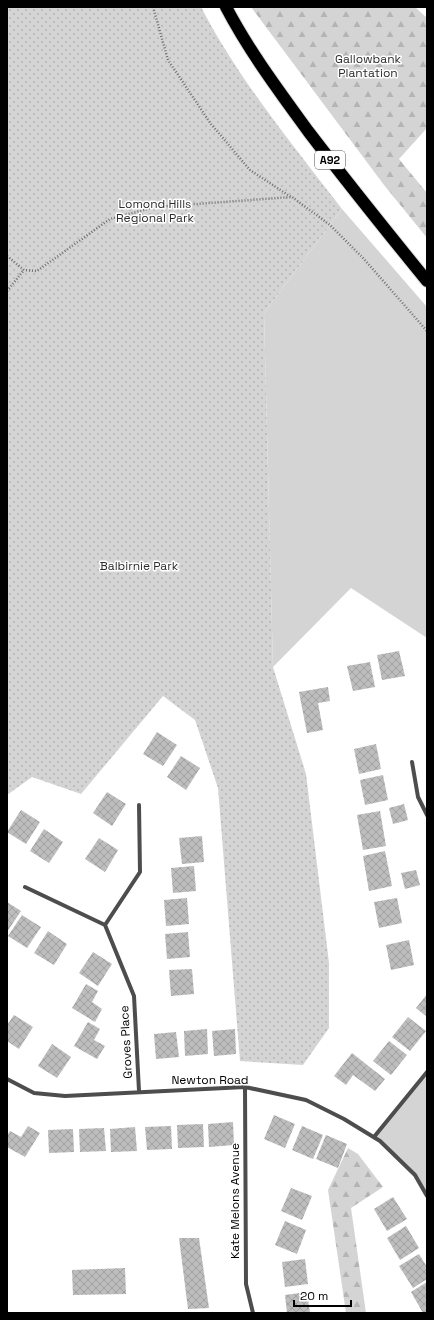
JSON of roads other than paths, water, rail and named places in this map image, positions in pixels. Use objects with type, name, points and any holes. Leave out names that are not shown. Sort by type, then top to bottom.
[{"type":"highway","name":"A92","points":[[226,7],[240,34],[279,92],[341,174],[427,282]]},
{"type":"street","points":[[412,762],[418,797],[427,815]]},
{"type":"street","points":[[25,887],[105,925],[140,872],[138,805]]},
{"type":"street","name":"Groves Place","points":[[105,925],[134,996],[139,1091]]},
{"type":"street","points":[[374,1137],[427,1072]]},
{"type":"street","name":"Newton Road","points":[[7,1079],[34,1093],[65,1096],[139,1091],[244,1087],[306,1100],[374,1137],[415,1175],[427,1196]]},
{"type":"street","name":"Kate Melons Avenue","points":[[244,1087],[246,1284],[253,1313]]},
{"type":"park label","name":"Gallowbank Plantation","points":[[368,66]]},
{"type":"park label","name":"Lomond Hills Regional Park","points":[[155,211]]},
{"type":"park label","name":"Balbirnie Park","points":[[139,566]]}]
